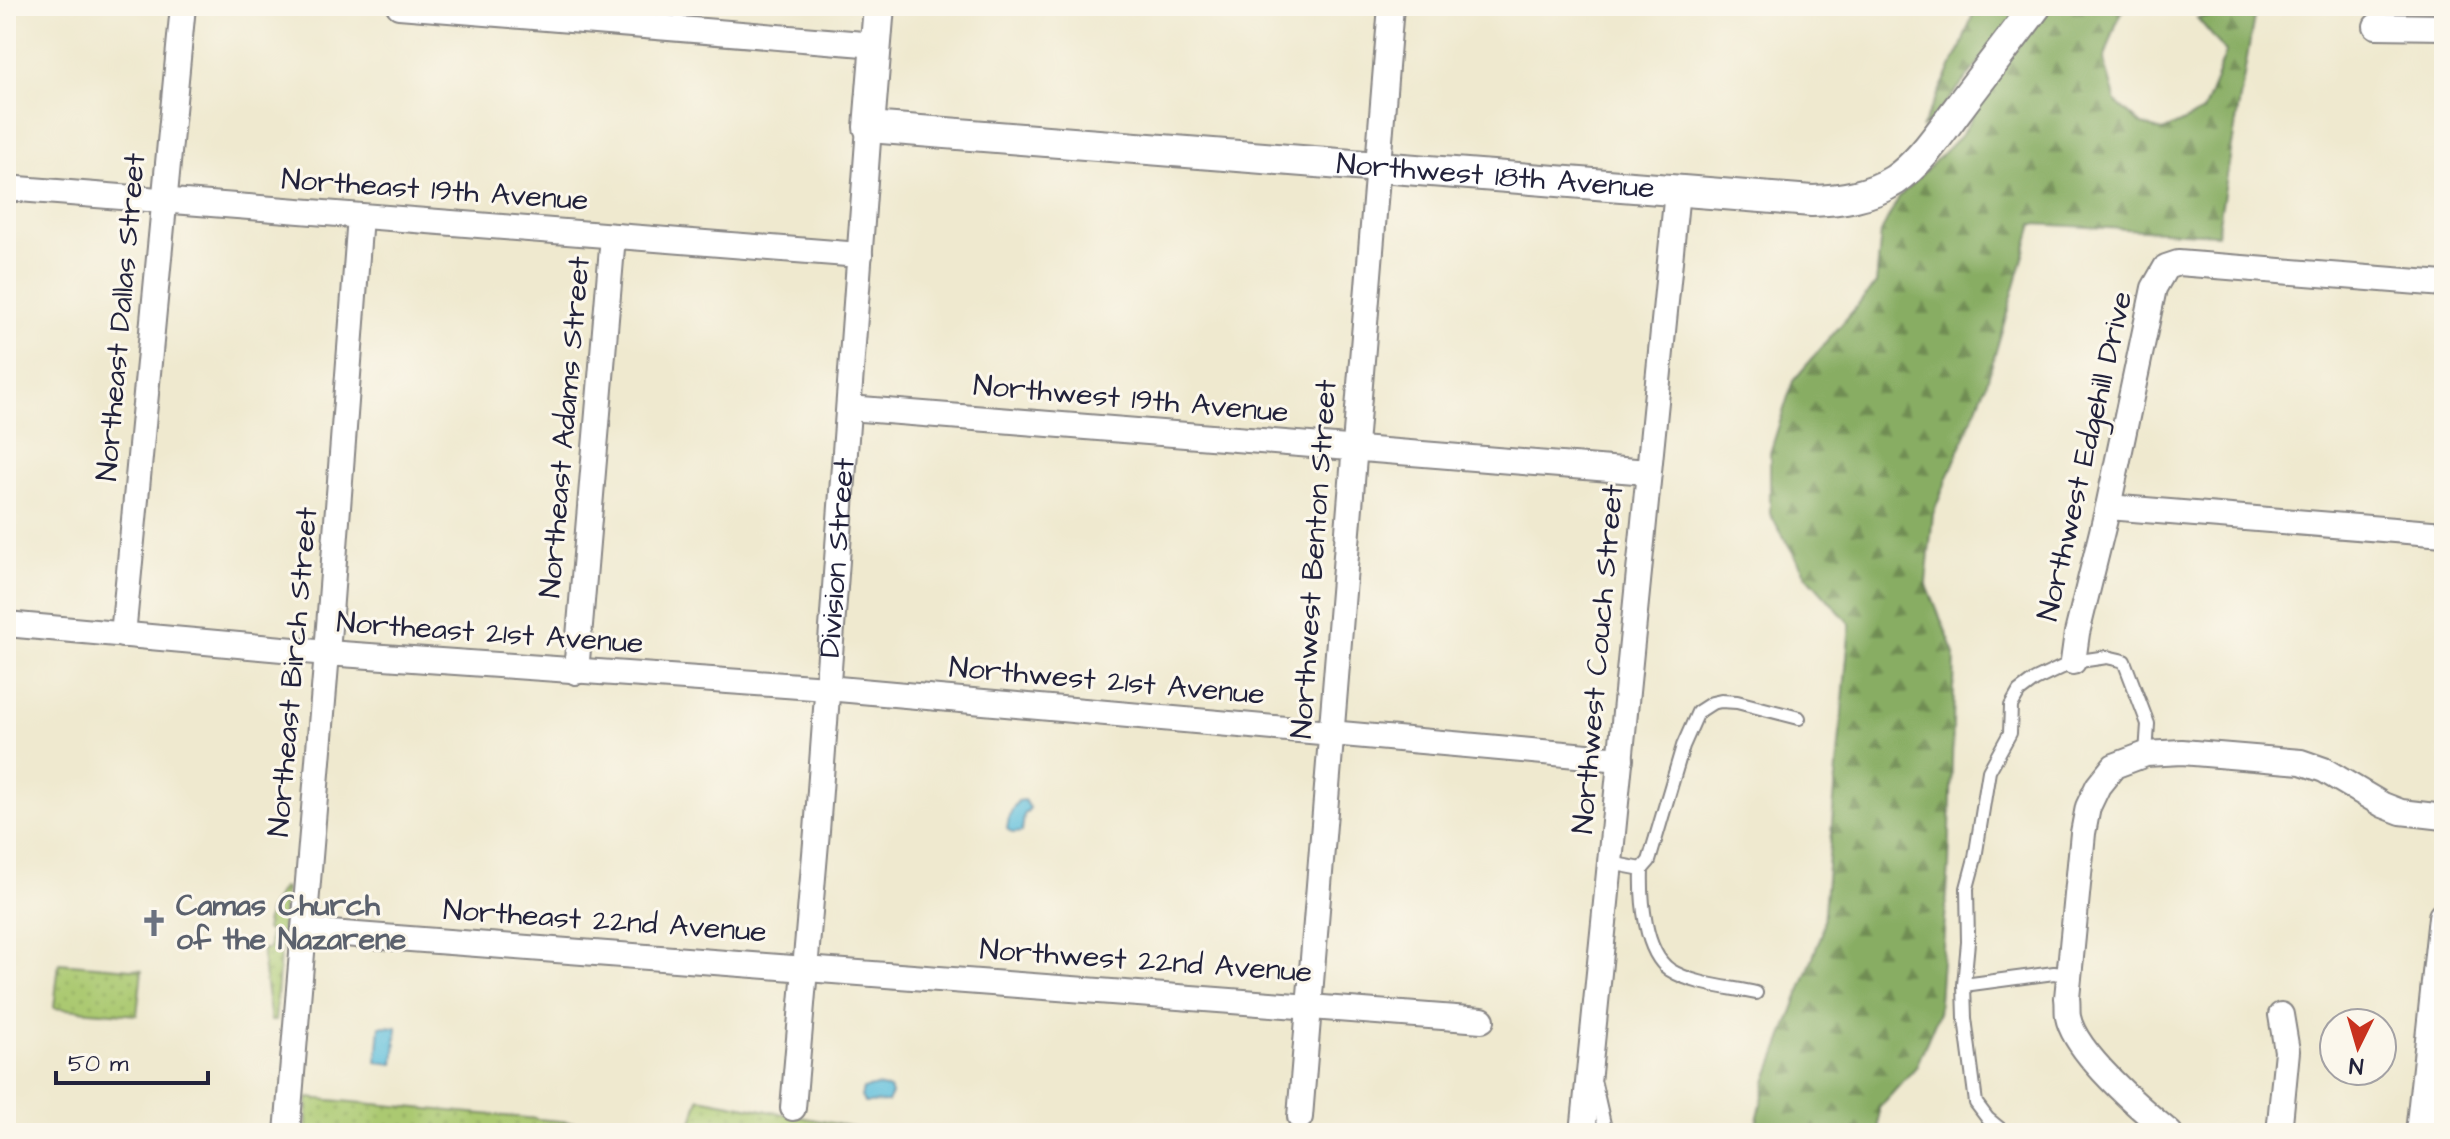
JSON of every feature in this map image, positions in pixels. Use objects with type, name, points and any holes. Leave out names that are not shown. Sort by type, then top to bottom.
[{"type":"street","name":"Northeast Dallas Street","points":[[123,635],[183,6]]},
{"type":"street","points":[[399,6],[876,45]]},
{"type":"street","name":"Division Street","points":[[793,1108],[879,6]]},
{"type":"street","name":"Northwest Benton Street","points":[[1300,1117],[1391,6]]},
{"type":"street","name":"Northwest 18th Avenue","points":[[869,127],[1812,201],[1847,199],[1880,188],[1898,178],[1915,162],[2036,6]]},
{"type":"street","points":[[2376,26],[2444,27]]},
{"type":"street","name":"Northeast 19th Avenue","points":[[6,188],[860,255]]},
{"type":"street","name":"Northwest Couch Street","points":[[1583,1133],[1677,191]]},
{"type":"street","name":"Northeast Birch Street","points":[[287,1133],[360,216]]},
{"type":"street","name":"Northeast Adams Street","points":[[576,672],[613,236]]},
{"type":"street","name":"Northwest Edgehill Drive","points":[[2073,662],[2154,288],[2166,267],[2178,263],[2444,284]]},
{"type":"street","name":"Northwest 19th Avenue","points":[[849,408],[1648,472]]},
{"type":"street","points":[[2108,507],[2444,534]]},
{"type":"street","name":"Northeast 21st Avenue","points":[[6,624],[327,653],[827,688]]},
{"type":"street","name":"Northwest 21st Avenue","points":[[827,688],[1621,759]]},
{"type":"street","points":[[2170,1133],[2133,1103],[2094,1060],[2074,1032],[2068,1017],[2083,833],[2088,807],[2098,786],[2114,766],[2146,754],[2182,752],[2301,762],[2324,770],[2383,805],[2401,812],[2444,817]]},
{"type":"street","points":[[2421,1133],[2435,1086],[2444,917]]},
{"type":"street","name":"Northeast 22nd Avenue","points":[[304,931],[806,968]]},
{"type":"street","name":"Northwest 22nd Avenue","points":[[806,968],[1482,1020]]},
{"type":"street","points":[[2279,1133],[2287,1051],[2281,1015]]},
{"type":"lane","points":[[2005,1133],[1988,1119],[1976,1103],[1964,985],[1968,942],[1967,888],[1989,771],[2010,733],[2011,706],[2019,692],[2035,680],[2073,662],[2107,657],[2124,661],[2148,724],[2146,754]]},
{"type":"lane","points":[[1756,993],[1682,976],[1662,963],[1646,922],[1642,869],[1656,844],[1683,746],[1698,712],[1721,701],[1737,702],[1799,718]]},
{"type":"lane","points":[[1610,863],[1642,869]]},
{"type":"lane","points":[[1964,985],[2054,973],[2070,975]]},
{"type":"lane","points":[[1590,1062],[1606,1133]]},
{"type":"green space","points":[[1976,6],[2024,6],[1936,116],[1921,129],[1960,49]]},
{"type":"green space","points":[[2047,6],[2127,6],[2119,16],[2104,60],[2116,102],[2142,125],[2163,131],[2203,112],[2226,52],[2197,18],[2255,11],[2217,234],[2033,224],[1986,385],[1933,514],[1926,583],[1955,654],[1949,866],[1938,1015],[1916,1067],[1879,1108],[1879,1133],[1754,1133],[1767,1079],[1822,933],[1850,624],[1807,576],[1770,514],[1770,453],[1793,381],[1876,284],[1881,232],[1899,197],[1962,134],[1988,90]]},
{"type":"green space","points":[[285,888],[275,1021],[271,1021],[263,949],[269,949],[270,931],[265,930],[269,909]]},
{"type":"green space","points":[[59,963],[142,970],[137,1015],[54,1008]]},
{"type":"green space","points":[[308,1098],[689,1133],[306,1133]]},
{"type":"green space","points":[[699,1098],[885,1133],[689,1133]]},
{"type":"water","points":[[1024,800],[1030,808],[1024,815],[1022,832],[1013,833],[1007,829],[1009,818],[1018,801]]},
{"type":"water","points":[[380,1026],[397,1027],[394,1064],[377,1062]]},
{"type":"water","points":[[877,1086],[890,1089],[892,1094],[888,1102],[865,1103],[861,1097],[863,1089]]},
{"type":"place","name":"Camas Church of the Nazarene","points":[[154,923]]}]
